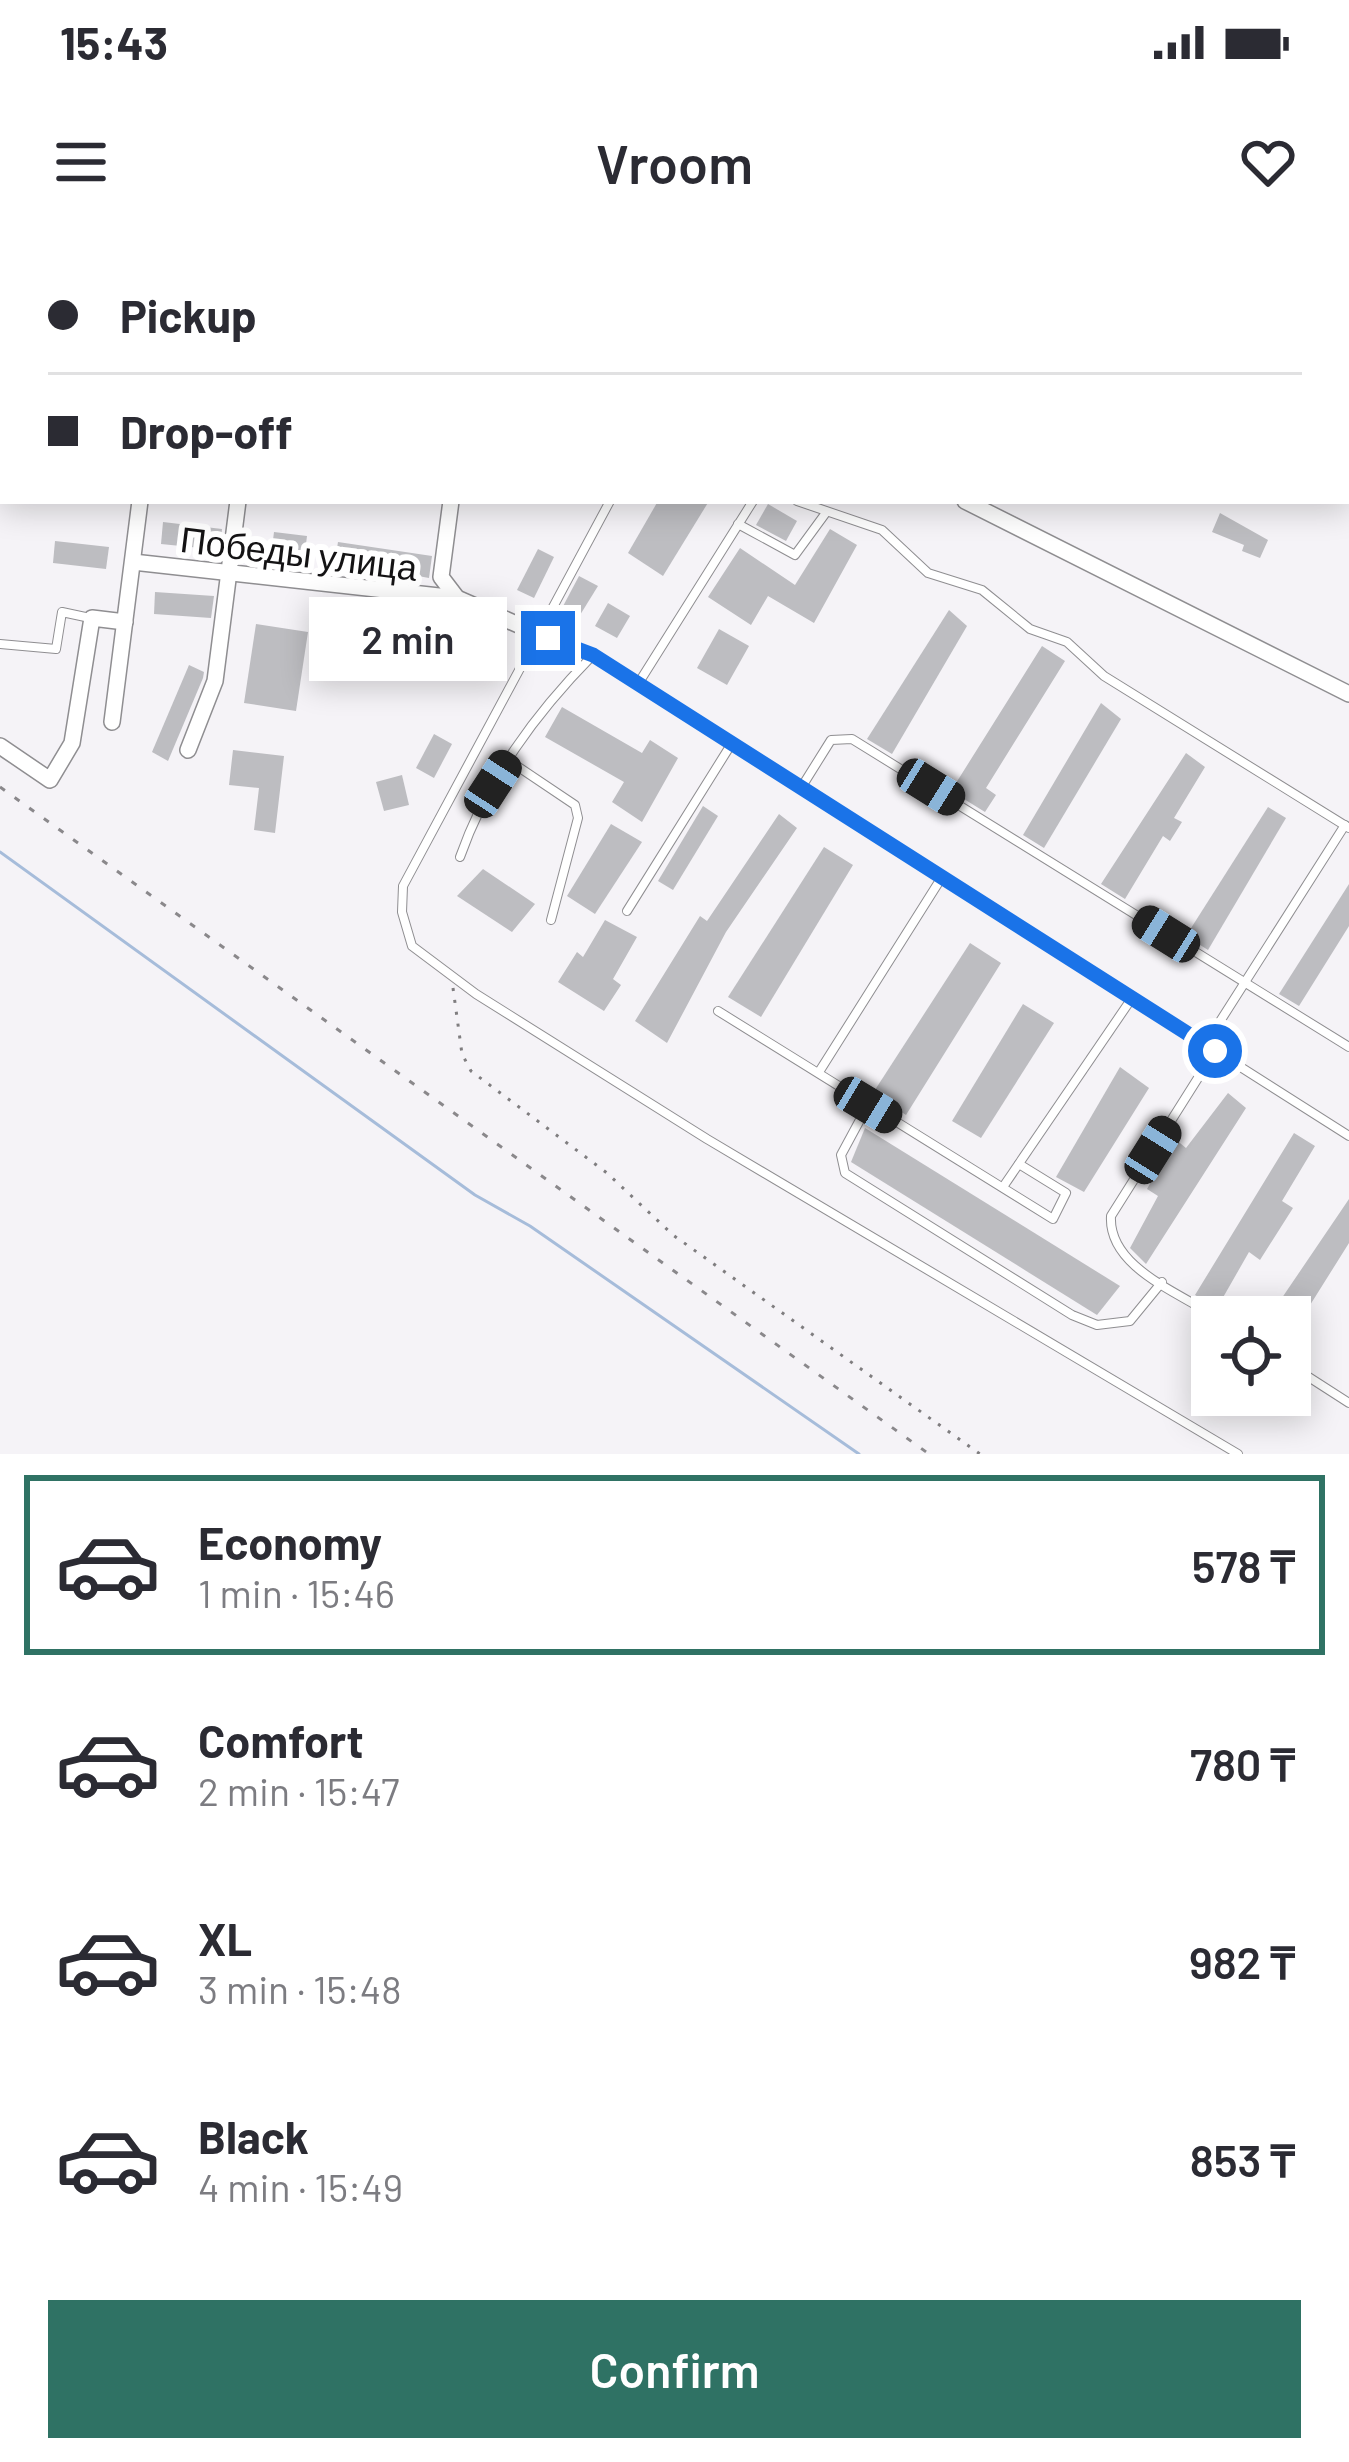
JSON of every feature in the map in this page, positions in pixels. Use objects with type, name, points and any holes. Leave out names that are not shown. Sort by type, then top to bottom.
[{"type":"street","points":[[112,722],[140,504]]},
{"type":"street","points":[[188,750],[215,680],[238,504]]},
{"type":"street","points":[[451,504],[442,577],[457,598]]},
{"type":"street","points":[[971,504],[1349,694]]},
{"type":"street","name":"Победы улица","points":[[133,562],[457,598],[542,635]]},
{"type":"street","points":[[0,746],[50,780],[71,743],[92,618],[125,622]]},
{"type":"lane","points":[[608,504],[403,886],[402,912],[412,946],[707,1139],[1238,1454]]},
{"type":"lane","points":[[638,684],[751,504]]},
{"type":"lane","points":[[803,504],[882,530],[928,572],[982,590],[1030,629],[1067,642],[1104,676],[1347,826],[1205,1045]]},
{"type":"lane","points":[[738,524],[795,556],[825,514]]},
{"type":"lane","points":[[0,644],[56,649],[62,612],[92,618]]},
{"type":"lane","points":[[542,635],[593,655],[1349,1136]]},
{"type":"lane","points":[[460,856],[477,808],[540,709],[593,655]]},
{"type":"lane","points":[[801,788],[831,740],[852,739],[1349,1047]]},
{"type":"lane","points":[[627,910],[732,743]]},
{"type":"lane","points":[[508,760],[575,806],[578,818],[551,920]]},
{"type":"lane","points":[[819,1072],[942,877]]},
{"type":"lane","points":[[1003,1187],[1132,998]]},
{"type":"lane","points":[[718,1011],[1053,1219],[1066,1193],[1019,1163]]},
{"type":"lane","points":[[1191,1301],[1124,1258],[1110,1237],[1112,1216],[1215,1051]]},
{"type":"lane","points":[[868,1105],[841,1155],[845,1173],[1072,1315],[1097,1325],[1130,1321],[1162,1282]]},
{"type":"lane","points":[[1311,1378],[1349,1402]]},
{"type":"path","points":[[452,976],[462,1054],[471,1071],[608,1173],[673,1234],[980,1454]]},
{"type":"building","points":[[656,504],[707,504],[663,576],[628,553]]},
{"type":"building","points":[[768,504],[797,521],[786,541],[756,525]]},
{"type":"building","points":[[1220,513],[1268,540],[1260,558],[1242,551],[1244,545],[1212,532]]},
{"type":"building","points":[[163,522],[222,529],[220,550],[161,544]]},
{"type":"building","points":[[830,529],[857,545],[814,623],[768,596],[751,625],[708,597],[740,548],[795,585]]},
{"type":"building","points":[[274,532],[307,536],[304,560],[271,556]]},
{"type":"building","points":[[55,541],[109,547],[106,569],[53,563]]},
{"type":"building","points":[[338,542],[432,556],[429,578],[335,561]]},
{"type":"building","points":[[538,549],[554,557],[534,598],[517,590]]},
{"type":"building","points":[[579,576],[598,586],[567,636],[552,627]]},
{"type":"building","points":[[155,592],[214,596],[211,618],[154,614]]},
{"type":"building","points":[[608,603],[630,616],[617,638],[595,626]]},
{"type":"building","points":[[949,610],[967,626],[892,754],[867,739]]},
{"type":"building","points":[[446,620],[485,625],[482,645],[444,640]]},
{"type":"building","points":[[256,624],[308,632],[296,711],[244,703]]},
{"type":"building","points":[[719,629],[749,646],[727,685],[697,668]]},
{"type":"building","points":[[1042,646],[1065,661],[986,788],[996,795],[985,812],[951,791]]},
{"type":"building","points":[[189,665],[204,672],[203,678],[168,761],[152,752]]},
{"type":"building","points":[[1101,703],[1121,719],[1044,848],[1023,835]]},
{"type":"building","points":[[562,707],[642,753],[650,740],[678,758],[642,822],[612,802],[624,782],[545,737]]},
{"type":"building","points":[[434,734],[452,744],[434,778],[416,768]]},
{"type":"building","points":[[233,750],[284,756],[275,833],[254,830],[259,788],[229,785]]},
{"type":"building","points":[[1186,753],[1205,767],[1174,818],[1182,822],[1170,841],[1163,836],[1125,899],[1101,884]]},
{"type":"building","points":[[402,775],[409,805],[384,811],[376,782]]},
{"type":"building","points":[[703,806],[718,816],[673,890],[658,881]]},
{"type":"building","points":[[1268,807],[1286,818],[1208,950],[1186,936]]},
{"type":"building","points":[[779,814],[797,828],[726,932],[667,1043],[635,1021],[700,916],[707,921]]},
{"type":"building","points":[[611,824],[642,842],[595,914],[567,896]]},
{"type":"building","points":[[824,847],[853,865],[761,1017],[728,997]]},
{"type":"building","points":[[483,869],[535,904],[512,932],[457,896]]},
{"type":"building","points":[[1349,884],[1349,926],[1299,1006],[1279,994]]},
{"type":"building","points":[[605,920],[637,937],[613,979],[621,985],[604,1011],[558,982],[577,952],[583,957]]},
{"type":"building","points":[[970,943],[1001,963],[906,1115],[873,1093]]},
{"type":"building","points":[[1023,1004],[1054,1023],[981,1138],[952,1121]]},
{"type":"building","points":[[1120,1067],[1149,1088],[1084,1192],[1056,1177]]},
{"type":"building","points":[[1228,1093],[1246,1108],[1146,1264],[1130,1248],[1158,1196],[1147,1189],[1175,1139],[1186,1148]]},
{"type":"building","points":[[865,1128],[1120,1286],[1097,1315],[851,1162]]},
{"type":"building","points":[[1294,1133],[1315,1146],[1282,1201],[1293,1208],[1260,1260],[1249,1252],[1224,1296],[1195,1295]]},
{"type":"building","points":[[1349,1199],[1349,1243],[1311,1304],[1311,1296],[1283,1296]]},
{"type":"waterway","points":[[0,852],[475,1195],[530,1226],[859,1454]]},
{"type":"railway","points":[[0,787],[929,1454]]},
{"type":"route","points":[[548,638],[593,655],[1215,1051]]}]
